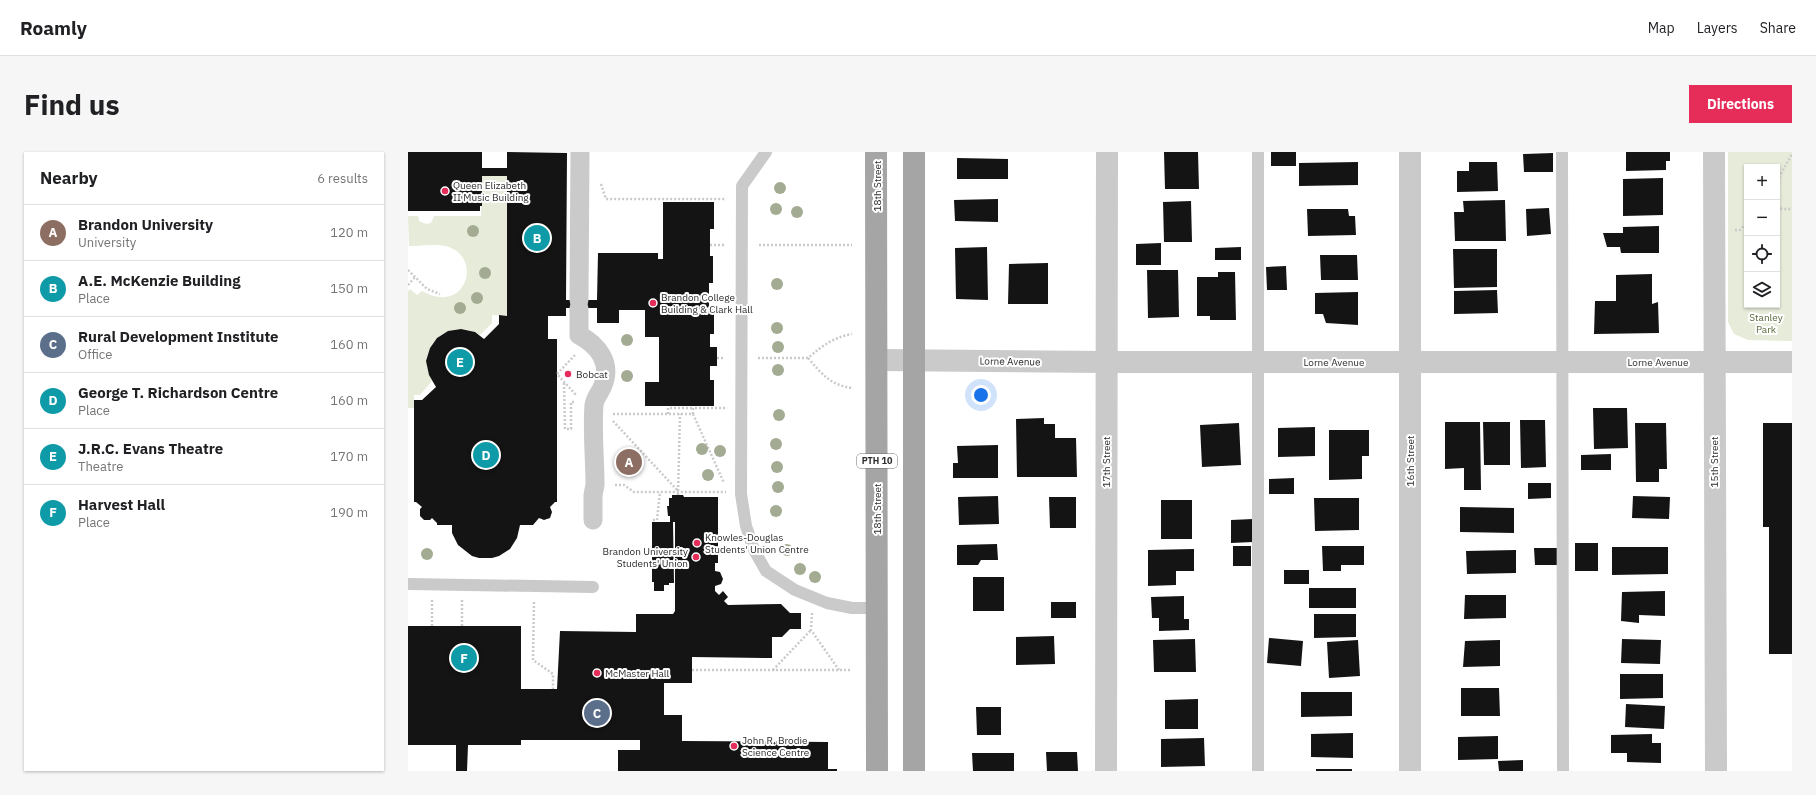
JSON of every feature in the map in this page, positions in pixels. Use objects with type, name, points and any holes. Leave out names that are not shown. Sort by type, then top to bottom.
[{"type":"main road","name":"18th Street","points":[[876,152],[877,771]]},
{"type":"main road","points":[[914,152],[914,771]]},
{"type":"street","points":[[580,152],[579,335],[597,347],[605,365],[606,374],[604,384],[596,399],[599,414],[595,485],[593,495],[593,520]]},
{"type":"street","name":"17th Street","points":[[1106,771],[1107,152]]},
{"type":"street","name":"16th Street","points":[[1410,152],[1410,771]]},
{"type":"street","name":"15th Street","points":[[1714,152],[1713,362],[1716,771]]},
{"type":"street","name":"Lorne Avenue","points":[[877,360],[1107,362],[1792,362]]},
{"type":"lane","points":[[766,152],[742,186],[741,494],[746,526],[754,550],[766,571],[794,590],[827,603],[852,608],[877,608]]},
{"type":"lane","points":[[1258,152],[1258,771]]},
{"type":"lane","points":[[1562,152],[1563,771]]},
{"type":"lane","points":[[408,584],[593,586]]},
{"type":"path","points":[[1780,176],[1792,154]]},
{"type":"path","points":[[599,179],[606,199],[742,199]]},
{"type":"path","points":[[1780,208],[1792,209]]},
{"type":"path","points":[[1740,230],[1744,225]]},
{"type":"path","points":[[710,245],[852,245]]},
{"type":"path","points":[[408,270],[430,291],[440,294]]},
{"type":"path","points":[[408,284],[415,277]]},
{"type":"path","points":[[717,358],[808,358],[834,338],[852,334]]},
{"type":"path","points":[[572,358],[557,374],[577,396]]},
{"type":"path","points":[[808,358],[821,373],[834,384],[852,388]]},
{"type":"path","points":[[564,382],[565,429],[571,429],[571,402],[577,402]]},
{"type":"path","points":[[668,414],[668,408],[680,407],[741,408]]},
{"type":"path","points":[[595,485],[624,485],[634,492],[728,492],[693,414],[693,408]]},
{"type":"path","points":[[599,414],[693,414]]},
{"type":"path","points":[[599,414],[615,422],[678,493]]},
{"type":"path","points":[[678,493],[680,414]]},
{"type":"path","points":[[653,520],[656,520],[660,492]]},
{"type":"path","points":[[812,597],[811,630],[839,670]]},
{"type":"path","points":[[432,598],[432,626]]},
{"type":"path","points":[[534,599],[534,660],[554,674],[554,689]]},
{"type":"path","points":[[462,605],[462,626]]},
{"type":"path","points":[[772,670],[811,630]]},
{"type":"path","points":[[692,670],[852,670]]},
{"type":"green space","name":"Stanley Park","points":[[1728,152],[1792,152],[1792,341],[1748,340],[1734,334],[1728,322]]},
{"type":"green space","points":[[482,176],[507,176],[507,316],[492,315],[492,323],[480,335],[467,330],[456,330],[445,333],[437,338],[431,347],[428,357],[428,369],[432,381],[420,395],[414,395],[414,408],[408,408],[408,291],[410,289],[417,295],[422,291],[437,297],[450,296],[459,291],[465,282],[467,272],[465,262],[459,253],[449,247],[434,245],[409,246],[408,216],[418,216],[419,221],[426,224],[431,223],[434,216],[481,216]]},
{"type":"building","points":[[408,152],[482,152],[482,168],[507,168],[507,152],[567,153],[566,300],[597,300],[598,253],[658,253],[658,259],[663,259],[663,202],[714,202],[714,229],[710,229],[710,256],[713,256],[713,283],[709,283],[709,307],[714,307],[714,334],[710,334],[710,347],[717,347],[717,366],[710,366],[710,380],[714,380],[714,406],[645,406],[645,382],[659,382],[659,337],[645,337],[645,310],[619,310],[619,323],[597,323],[597,308],[566,308],[566,316],[548,316],[548,339],[557,339],[557,502],[550,507],[552,512],[550,518],[544,520],[539,518],[533,525],[520,525],[517,538],[510,549],[499,556],[492,558],[479,558],[472,556],[458,545],[452,533],[452,525],[437,525],[432,518],[430,520],[424,520],[420,516],[420,509],[422,507],[414,502],[414,400],[422,400],[436,387],[429,375],[426,361],[430,348],[437,338],[448,331],[461,329],[475,332],[484,339],[499,324],[499,315],[507,316],[507,176],[482,176],[482,206],[480,206],[480,211],[408,211]]},
{"type":"building","points":[[1164,152],[1198,152],[1199,189],[1165,189]]},
{"type":"building","points":[[1271,152],[1296,152],[1296,166],[1271,166]]},
{"type":"building","points":[[1626,152],[1670,152],[1670,161],[1666,161],[1666,170],[1626,171]]},
{"type":"building","points":[[1553,153],[1553,172],[1524,172],[1523,154]]},
{"type":"building","points":[[957,158],[1008,159],[1008,179],[957,179]]},
{"type":"building","points":[[1358,162],[1358,185],[1299,186],[1299,163]]},
{"type":"building","points":[[1469,162],[1497,162],[1498,191],[1457,192],[1457,171],[1469,171]]},
{"type":"building","points":[[1663,178],[1663,215],[1623,216],[1623,179]]},
{"type":"building","points":[[998,199],[998,222],[955,221],[954,200]]},
{"type":"building","points":[[1505,200],[1506,241],[1455,241],[1454,212],[1464,212],[1463,201]]},
{"type":"building","points":[[1191,201],[1192,242],[1164,242],[1163,202]]},
{"type":"building","points":[[1549,208],[1551,234],[1527,236],[1526,209]]},
{"type":"building","points":[[1307,209],[1348,209],[1349,216],[1355,216],[1356,235],[1308,236]]},
{"type":"building","points":[[1659,226],[1659,253],[1621,253],[1620,247],[1607,247],[1603,233],[1623,233],[1623,227]]},
{"type":"building","points":[[1161,243],[1161,265],[1136,265],[1136,244]]},
{"type":"building","points":[[987,247],[988,300],[956,299],[955,248]]},
{"type":"building","points":[[1241,247],[1241,260],[1215,260],[1215,248]]},
{"type":"building","points":[[1453,249],[1497,249],[1497,287],[1454,288]]},
{"type":"building","points":[[1320,255],[1357,255],[1358,280],[1321,280]]},
{"type":"building","points":[[1048,263],[1048,304],[1008,304],[1009,264]]},
{"type":"building","points":[[1286,266],[1287,290],[1267,290],[1266,267]]},
{"type":"building","points":[[1147,270],[1178,270],[1179,317],[1148,318]]},
{"type":"building","points":[[1218,272],[1235,272],[1236,320],[1210,320],[1210,316],[1197,316],[1197,277],[1218,277]]},
{"type":"building","points":[[1652,274],[1652,304],[1658,302],[1659,333],[1594,334],[1595,301],[1616,301],[1616,275]]},
{"type":"building","points":[[1497,290],[1498,313],[1454,314],[1454,291]]},
{"type":"building","points":[[1358,292],[1358,325],[1326,323],[1323,314],[1315,314],[1315,293]]},
{"type":"building","points":[[1593,408],[1627,408],[1628,448],[1594,449]]},
{"type":"building","points":[[1044,418],[1044,424],[1055,424],[1055,438],[1076,438],[1077,477],[1017,477],[1016,419]]},
{"type":"building","points":[[1520,420],[1545,420],[1546,467],[1521,468]]},
{"type":"building","points":[[1445,422],[1480,422],[1481,490],[1464,490],[1464,468],[1445,469]]},
{"type":"building","points":[[1483,422],[1510,422],[1510,465],[1484,465]]},
{"type":"building","points":[[1239,423],[1241,465],[1202,467],[1200,425]]},
{"type":"building","points":[[1635,423],[1666,423],[1667,469],[1659,469],[1659,482],[1636,482]]},
{"type":"building","points":[[1763,423],[1792,423],[1792,654],[1769,654],[1769,527],[1763,527]]},
{"type":"building","points":[[1315,427],[1315,456],[1278,457],[1278,428]]},
{"type":"building","points":[[1329,430],[1369,430],[1369,456],[1362,456],[1362,479],[1329,480]]},
{"type":"building","points":[[998,445],[998,478],[953,478],[953,463],[958,463],[957,446]]},
{"type":"building","points":[[1611,454],[1611,470],[1581,470],[1581,455]]},
{"type":"building","points":[[1294,478],[1294,494],[1269,494],[1269,479]]},
{"type":"building","points":[[1528,483],[1551,483],[1551,498],[1528,499]]},
{"type":"building","points":[[672,495],[683,495],[684,497],[718,497],[718,563],[715,563],[715,571],[720,572],[723,579],[721,584],[715,586],[715,591],[719,595],[723,591],[728,597],[724,601],[728,605],[781,604],[790,613],[801,613],[801,629],[790,629],[782,637],[772,637],[772,658],[692,657],[692,683],[664,683],[664,715],[682,715],[682,741],[828,742],[828,769],[837,769],[837,771],[618,771],[618,750],[640,750],[640,740],[521,740],[521,745],[468,745],[467,771],[456,771],[456,745],[408,745],[408,626],[521,626],[521,689],[557,689],[560,631],[636,632],[636,614],[673,614],[675,611],[675,522],[673,522],[674,583],[664,585],[664,591],[654,591],[654,582],[652,582],[652,522],[670,522],[667,506],[669,506],[669,498],[672,498]]},
{"type":"building","points":[[998,496],[999,524],[959,525],[958,497]]},
{"type":"building","points":[[1633,496],[1670,497],[1669,519],[1632,518]]},
{"type":"building","points":[[1049,497],[1076,497],[1076,528],[1050,528]]},
{"type":"building","points":[[1314,498],[1359,498],[1359,530],[1315,531]]},
{"type":"building","points":[[1161,500],[1192,500],[1192,539],[1161,539]]},
{"type":"building","points":[[1460,507],[1514,508],[1514,533],[1460,532]]},
{"type":"building","points":[[1253,519],[1253,542],[1231,543],[1231,520]]},
{"type":"building","points":[[1575,543],[1598,543],[1598,571],[1575,571]]},
{"type":"building","points":[[997,544],[998,560],[981,560],[978,565],[957,565],[957,545]]},
{"type":"building","points":[[1233,546],[1251,546],[1251,566],[1233,566]]},
{"type":"building","points":[[1322,546],[1364,546],[1364,565],[1341,565],[1341,571],[1323,571]]},
{"type":"building","points":[[1612,547],[1668,547],[1668,574],[1612,575]]},
{"type":"building","points":[[1534,548],[1558,548],[1558,565],[1535,565]]},
{"type":"building","points":[[1194,549],[1194,571],[1176,571],[1176,585],[1148,586],[1148,550]]},
{"type":"building","points":[[1516,550],[1516,573],[1467,574],[1466,551]]},
{"type":"building","points":[[1284,570],[1309,570],[1309,584],[1284,584]]},
{"type":"building","points":[[973,577],[1004,577],[1004,611],[973,611]]},
{"type":"building","points":[[1309,588],[1356,588],[1356,608],[1309,608]]},
{"type":"building","points":[[1665,591],[1665,616],[1639,615],[1639,623],[1621,621],[1622,592]]},
{"type":"building","points":[[1465,595],[1506,595],[1506,618],[1464,619]]},
{"type":"building","points":[[1184,596],[1184,619],[1189,619],[1189,630],[1159,631],[1159,618],[1152,618],[1151,597]]},
{"type":"building","points":[[1051,602],[1076,602],[1076,618],[1051,618]]},
{"type":"building","points":[[1314,614],[1356,614],[1356,637],[1314,638]]},
{"type":"building","points":[[1054,636],[1055,664],[1016,665],[1016,637]]},
{"type":"building","points":[[1269,638],[1303,641],[1301,666],[1267,663]]},
{"type":"building","points":[[1195,639],[1196,672],[1154,672],[1153,640]]},
{"type":"building","points":[[1622,639],[1661,640],[1660,664],[1621,663]]},
{"type":"building","points":[[1358,640],[1360,676],[1329,678],[1327,642]]},
{"type":"building","points":[[1500,640],[1500,666],[1463,667],[1465,641]]},
{"type":"building","points":[[1620,674],[1663,674],[1663,698],[1620,699]]},
{"type":"building","points":[[1461,688],[1499,688],[1500,716],[1461,716]]},
{"type":"building","points":[[1301,692],[1352,692],[1352,716],[1301,717]]},
{"type":"building","points":[[1198,699],[1198,729],[1165,729],[1165,700]]},
{"type":"building","points":[[1626,704],[1665,706],[1664,729],[1625,727]]},
{"type":"building","points":[[976,707],[1001,707],[1001,735],[977,735]]},
{"type":"building","points":[[1353,733],[1353,758],[1311,757],[1311,734]]},
{"type":"building","points":[[1652,734],[1652,743],[1661,743],[1661,763],[1627,762],[1627,753],[1611,753],[1611,735]]},
{"type":"building","points":[[1498,736],[1498,759],[1458,760],[1458,737]]},
{"type":"building","points":[[1204,738],[1205,766],[1161,767],[1161,739]]},
{"type":"building","points":[[1046,752],[1077,752],[1078,771],[1047,771]]},
{"type":"building","points":[[972,753],[1014,753],[1014,771],[973,771]]},
{"type":"building","points":[[1523,760],[1523,771],[1499,771],[1498,761]]},
{"type":"building","points":[[1316,769],[1352,769],[1352,771],[1316,771]]},
{"type":"place","name":"Queen Elizabeth II Music Building","points":[[445,191]]},
{"type":"place","name":"A.E. McKenzie Building","points":[[537,238]]},
{"type":"place","name":"Brandon College Building & Clark Hall","points":[[653,303]]},
{"type":"place","name":"J.R.C. Evans Theatre","points":[[460,362]]},
{"type":"place","name":"Bobcat","points":[[568,374]]},
{"type":"place","name":"George T. Richardson Centre","points":[[486,455]]},
{"type":"place","name":"Brandon University","points":[[629,462]]},
{"type":"place","name":"Knowles-Douglas Students' Union Centre","points":[[697,543]]},
{"type":"place","name":"Brandon University Students' Union","points":[[696,557]]},
{"type":"place","name":"Harvest Hall","points":[[464,658]]},
{"type":"place","name":"McMaster Hall","points":[[597,673]]},
{"type":"place","name":"Rural Development Institute","points":[[597,713]]},
{"type":"place","name":"John R. Brodie Science Centre","points":[[734,746]]}]
